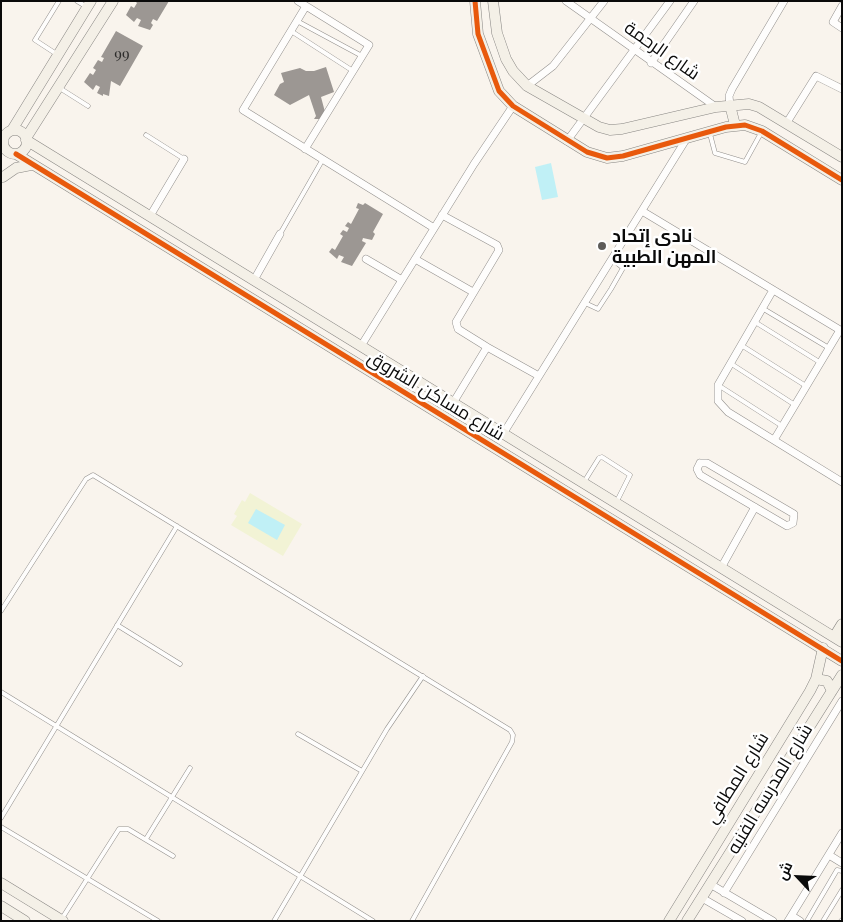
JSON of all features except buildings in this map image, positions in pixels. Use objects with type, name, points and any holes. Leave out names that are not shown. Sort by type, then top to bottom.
[{"type":"street","points":[[89,4],[12,130],[3,138],[2,149],[8,153],[15,154],[24,150],[26,139],[57,87],[113,1]]},
{"type":"street","points":[[298,1],[369,45],[306,149]]},
{"type":"street","points":[[475,1],[478,34],[499,91],[512,106],[586,152],[607,158],[735,126],[752,126],[842,180]]},
{"type":"street","points":[[493,1],[497,32],[506,59],[513,71],[527,86],[604,129],[616,130],[730,105],[754,105],[842,157]]},
{"type":"street","name":"شارع الرحمة","points":[[566,1],[716,108]]},
{"type":"street","points":[[527,86],[554,66],[604,1]]},
{"type":"street","points":[[567,140],[670,1]]},
{"type":"street","points":[[651,63],[694,1]]},
{"type":"street","points":[[735,126],[729,96],[784,1]]},
{"type":"street","points":[[306,6],[243,110],[434,228]]},
{"type":"street","points":[[842,6],[833,22],[842,28]]},
{"type":"street","points":[[786,124],[815,77],[820,76],[842,90]]},
{"type":"street","points":[[361,346],[442,214],[512,106]]},
{"type":"street","points":[[12,130],[21,132],[26,139]]},
{"type":"street","points":[[503,434],[687,138]]},
{"type":"street","name":"شارع مساكن الشروق","points":[[26,139],[838,640]]},
{"type":"street","points":[[2,178],[16,168],[34,167],[48,153]]},
{"type":"street","points":[[2,178],[15,154]]},
{"type":"street","name":"شارع مساكن الشروق","points":[[15,154],[842,660]]},
{"type":"street","points":[[150,216],[184,159]]},
{"type":"street","points":[[642,211],[840,330],[774,440]]},
{"type":"street","points":[[442,214],[499,248],[457,319],[456,326],[487,347],[540,376]]},
{"type":"street","points":[[254,280],[280,234]]},
{"type":"street","points":[[366,259],[402,280]]},
{"type":"street","points":[[415,259],[473,292]]},
{"type":"street","points":[[773,290],[730,363],[718,385],[716,393],[722,407],[842,482]]},
{"type":"street","points":[[453,403],[487,347]]},
{"type":"street","points":[[380,379],[388,373],[390,364]]},
{"type":"street","points":[[400,391],[400,381],[408,375]]},
{"type":"street","points":[[707,463],[794,514],[795,521],[787,526],[754,507],[700,475],[697,469],[699,465],[707,463]]},
{"type":"street","points":[[721,568],[754,507]]},
{"type":"street","points":[[838,640],[842,624]]},
{"type":"street","name":"شارع المطافي","points":[[669,921],[816,679],[823,648]]},
{"type":"street","name":"شارع المطافي","points":[[687,921],[842,675]]},
{"type":"street","points":[[816,679],[827,681],[832,691]]},
{"type":"street","name":"شارع المدرسه الفنيه","points":[[724,893],[842,701]]},
{"type":"street","points":[[800,921],[790,918],[842,833]]},
{"type":"street","points":[[829,855],[842,863]]},
{"type":"street","points":[[1,883],[62,920]]},
{"type":"street","points":[[710,884],[773,921]]},
{"type":"street","points":[[702,898],[742,921]]},
{"type":"street","points":[[1,906],[25,921]]},
{"type":"lane","points":[[58,1],[35,39],[58,55]]},
{"type":"lane","points":[[77,1],[89,4]]},
{"type":"lane","points":[[297,21],[362,56]]},
{"type":"lane","points":[[291,31],[353,71]]},
{"type":"lane","points":[[57,87],[88,106]]},
{"type":"lane","points":[[710,132],[715,153],[746,162],[762,131]]},
{"type":"lane","points":[[146,135],[184,159]]},
{"type":"lane","points":[[280,234],[323,160]]},
{"type":"lane","points":[[585,303],[598,309],[611,289],[623,268],[612,259]]},
{"type":"lane","points":[[762,308],[830,348]]},
{"type":"lane","points":[[754,322],[821,363]]},
{"type":"lane","points":[[741,345],[806,386]]},
{"type":"lane","points":[[730,363],[795,405]]},
{"type":"lane","points":[[718,385],[782,426]]},
{"type":"lane","points":[[584,483],[600,457],[629,472],[630,477],[616,503]]},
{"type":"lane","points":[[1,611],[90,475],[177,526],[510,730],[513,735],[512,742],[412,921]]},
{"type":"lane","points":[[1,818],[177,526]]},
{"type":"lane","points":[[117,625],[180,664]]},
{"type":"lane","points":[[274,921],[387,729],[423,676]]},
{"type":"lane","points":[[1,692],[170,798],[373,921]]},
{"type":"lane","points":[[298,734],[362,771]]},
{"type":"lane","points":[[146,840],[190,768]]},
{"type":"lane","points":[[1,827],[158,921]]},
{"type":"lane","points":[[62,920],[119,829],[128,829],[173,856]]},
{"type":"lane","points":[[807,921],[837,870],[842,871]]},
{"type":"lane","points":[[823,921],[842,890]]},
{"type":"green space","points":[[250,493],[302,524],[283,556],[231,525],[237,516],[234,514],[242,500],[245,502]]},
{"type":"water","points":[[551,163],[558,197],[542,200],[535,167]]},
{"type":"water","points":[[256,509],[285,525],[277,540],[248,523]]},
{"type":"cycle path","points":[[475,1],[478,34],[499,91],[513,106],[587,152],[607,158],[623,156],[726,127],[745,125],[762,131],[842,180]]},
{"type":"cycle path","points":[[16,154],[842,661]]},
{"type":"place","name":"نادى إتحاد المهن الطبية","points":[[602,246]]}]
